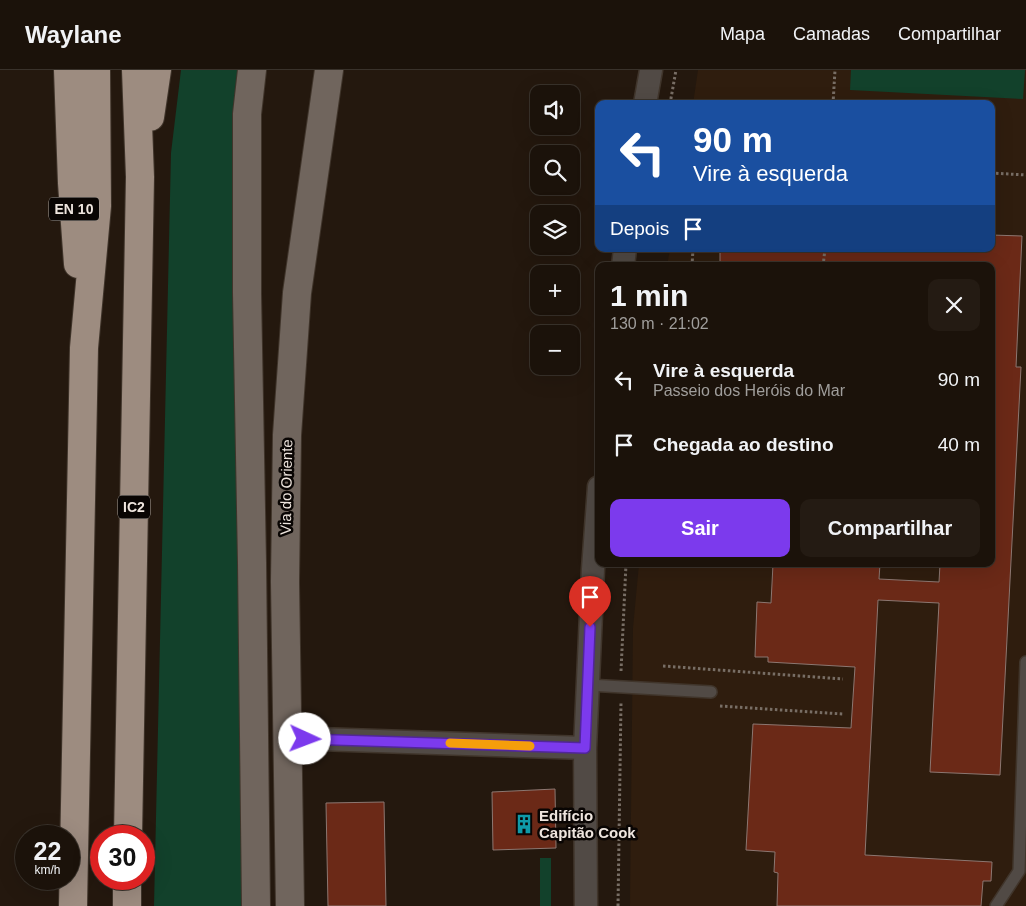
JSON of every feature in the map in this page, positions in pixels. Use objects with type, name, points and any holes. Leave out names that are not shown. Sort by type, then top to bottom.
[{"type":"highway","name":"EN 10","points":[[68,70],[72,183],[84,348]]},
{"type":"highway","points":[[73,906],[84,348],[97,206],[96,70]]},
{"type":"highway","name":"IC2","points":[[128,825],[140,177],[136,70]]},
{"type":"highway","points":[[140,177],[157,70]]},
{"type":"highway","points":[[127,890],[127,906]]},
{"type":"street","points":[[252,70],[248,114],[247,293],[256,906]]},
{"type":"street","name":"Via do Oriente","points":[[290,906],[286,582],[287,436],[297,293],[329,70]]},
{"type":"street","points":[[647,100],[652,70]]},
{"type":"street","points":[[586,906],[585,748],[595,542]]},
{"type":"street","points":[[254,677],[289,738]]},
{"type":"street","points":[[289,738],[585,748]]},
{"type":"street","points":[[255,810],[289,738]]},
{"type":"lane","points":[[996,906],[1020,871],[1026,662]]},
{"type":"lane","points":[[588,685],[712,692]]},
{"type":"path","points":[[671,100],[676,70]]},
{"type":"path","points":[[834,100],[836,70]]},
{"type":"path","points":[[995,173],[1026,175]]},
{"type":"path","points":[[618,906],[621,687],[626,567]]},
{"type":"path","points":[[664,666],[843,679]]},
{"type":"path","points":[[711,706],[844,714]]},
{"type":"shaded area","points":[[698,70],[1026,70],[1026,906],[630,906],[633,628],[639,567],[995,567],[995,262],[668,262],[669,252],[995,252],[995,100],[694,100]]},
{"type":"green space","points":[[181,70],[239,70],[243,906],[154,906],[171,153]]},
{"type":"green space","points":[[851,70],[1025,70],[1023,99],[850,90]]},
{"type":"green space","points":[[540,858],[551,858],[551,906],[540,906]]},
{"type":"building","points":[[995,235],[1022,236],[1016,367],[1021,367],[1000,775],[930,772],[939,603],[878,600],[865,855],[992,862],[991,881],[983,881],[981,906],[777,906],[778,873],[774,872],[775,852],[746,850],[753,724],[851,728],[855,667],[768,662],[768,657],[755,657],[757,602],[771,603],[773,567],[880,567],[879,579],[939,582],[940,567],[995,567],[995,262],[720,262],[720,252],[995,252]]},
{"type":"building","name":"Edifício Capitão Cook","points":[[555,789],[556,848],[493,850],[492,792]]},
{"type":"building","points":[[384,802],[386,906],[328,906],[326,803]]},
{"type":"slow traffic","points":[[450,743],[530,746]]},
{"type":"place","name":"Edifício Capitão Cook","points":[[524,824]]},
{"type":"route","points":[[305,739],[585,748],[590,627]]}]
